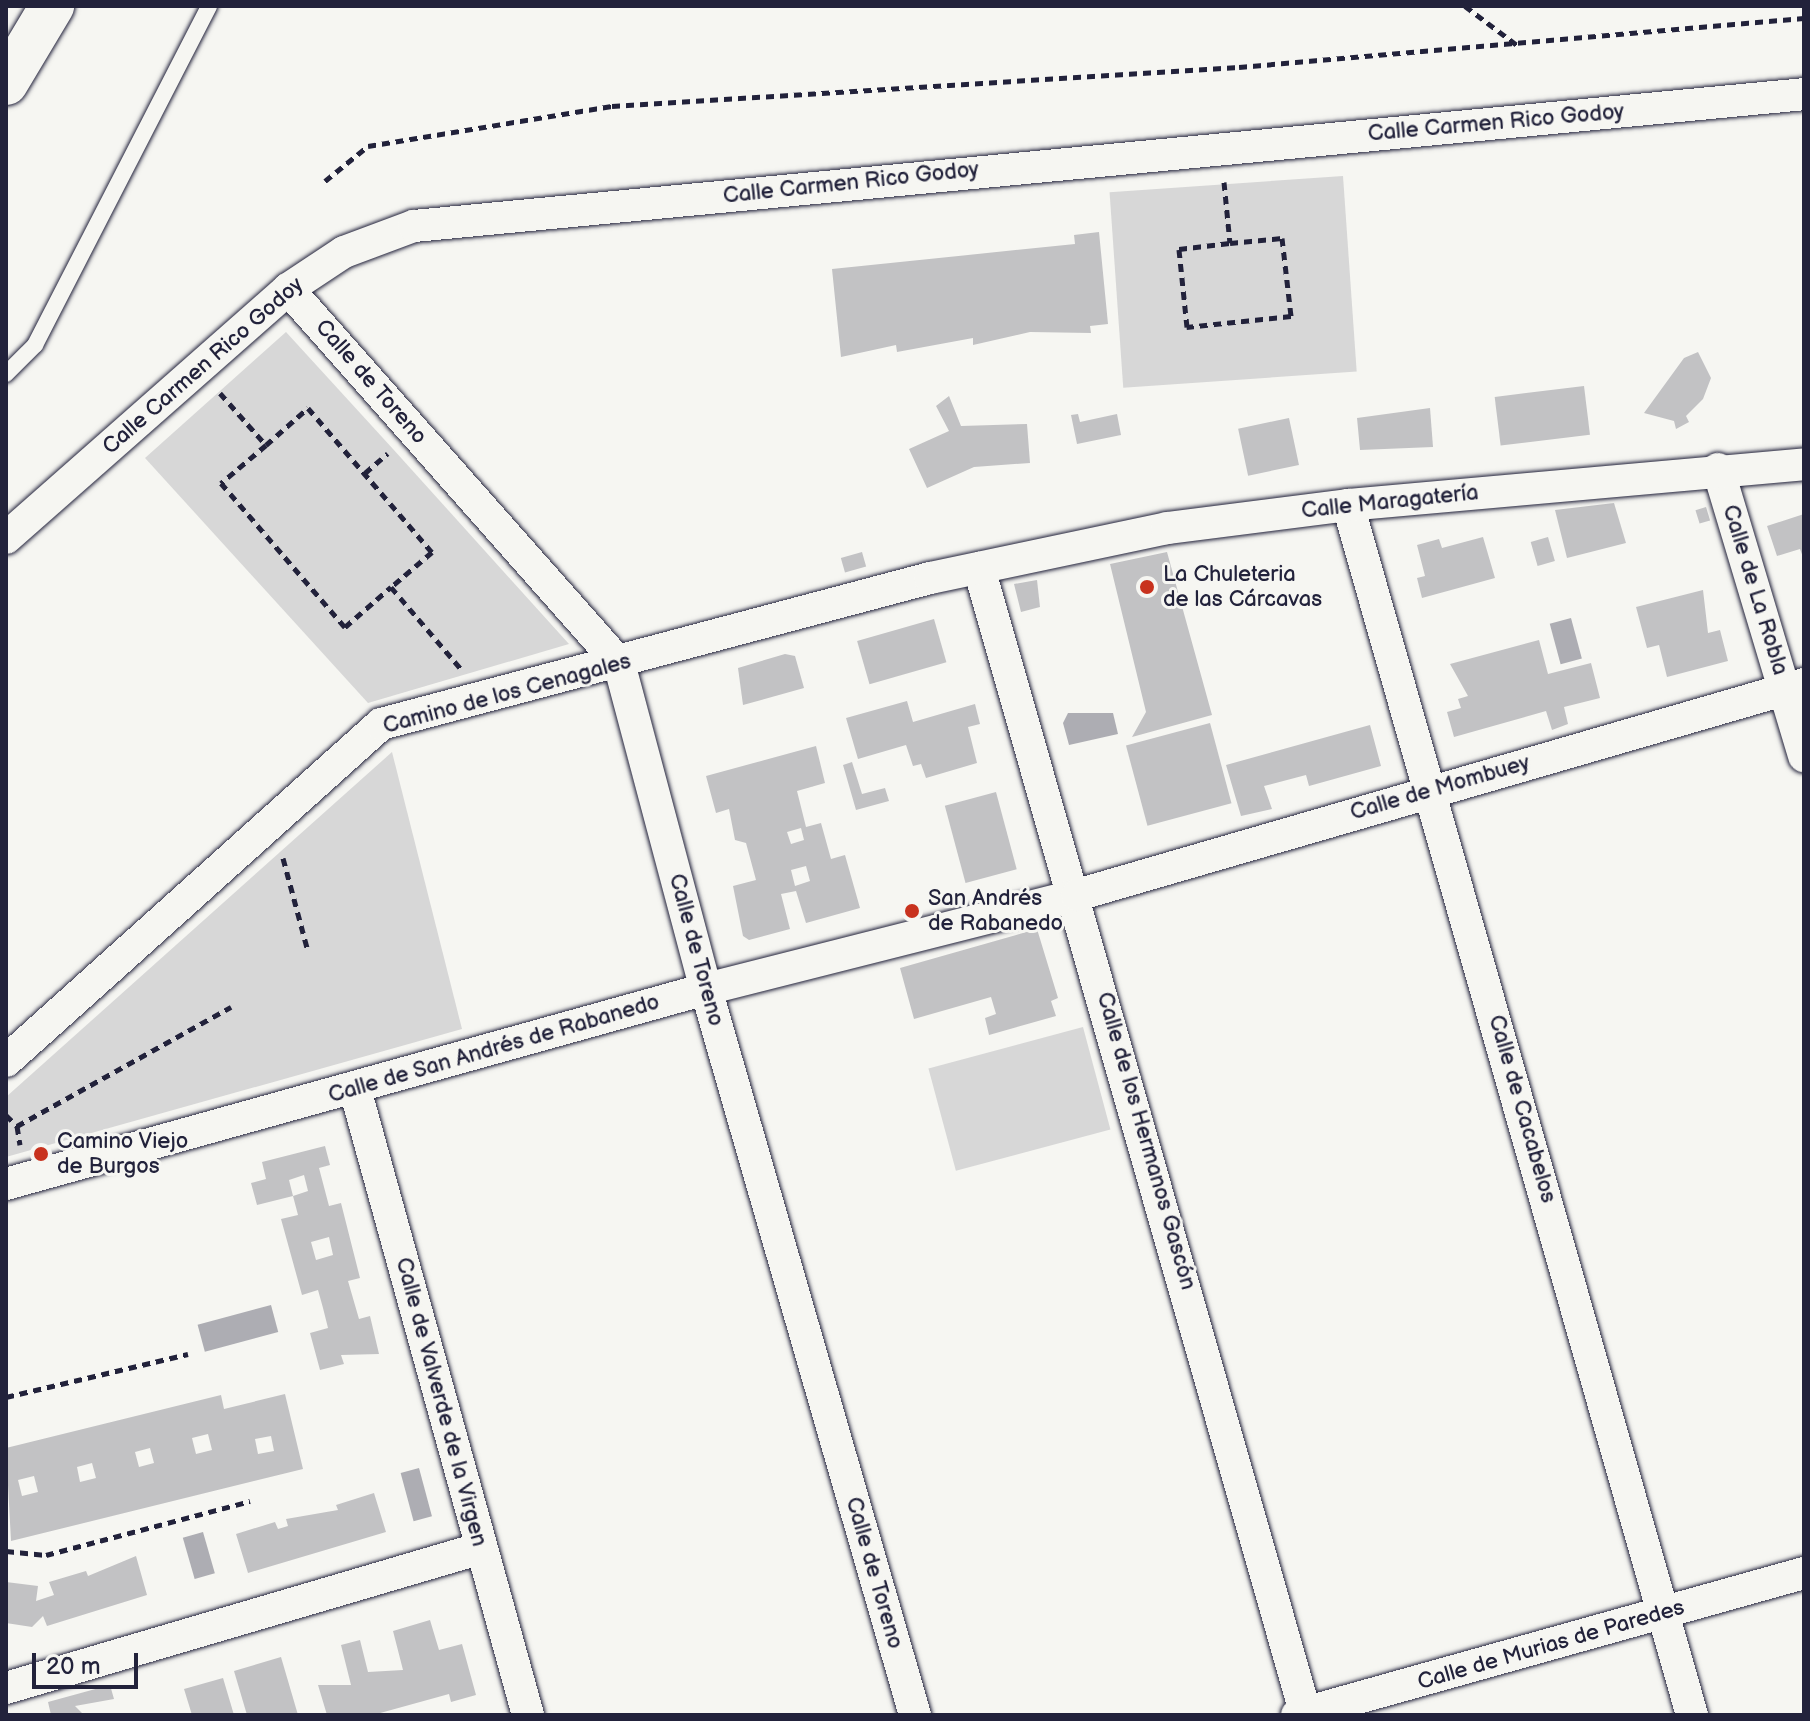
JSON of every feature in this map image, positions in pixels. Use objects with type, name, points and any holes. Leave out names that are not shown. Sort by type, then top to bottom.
[{"type":"highway","points":[[6,83],[52,6]]},
{"type":"street","name":"Calle Carmen Rico Godoy","points":[[6,538],[288,289],[344,252],[414,226],[1804,94]]},
{"type":"street","name":"Calle de Toreno","points":[[288,289],[619,663],[706,989],[915,1715]]},
{"type":"street","name":"Calle Maragatería","points":[[979,568],[1167,528],[1348,505],[1718,469],[1804,464]]},
{"type":"street","name":"Calle de La Robla","points":[[1718,469],[1794,687],[1804,756]]},
{"type":"street","name":"Calle de Cacabelos","points":[[1348,505],[1692,1715]]},
{"type":"street","name":"Camino de los Cenagales","points":[[6,1061],[381,724],[979,568]]},
{"type":"street","name":"Calle de los Hermanos Gascón","points":[[979,568],[1077,895],[1303,1714]]},
{"type":"street","name":"Calle de Mombuey","points":[[1077,895],[1794,687]]},
{"type":"street","name":"Calle de San Andrés de Rabanedo","points":[[6,1184],[706,989],[1077,895]]},
{"type":"street","name":"Calle de Valverde de la Virgen","points":[[355,1089],[528,1715]]},
{"type":"street","points":[[6,1688],[481,1548]]},
{"type":"street","name":"Calle de Murias de Paredes","points":[[1303,1714],[1804,1573]]},
{"type":"lane","points":[[6,374],[35,345],[209,6]]},
{"type":"path","points":[[1465,6],[1517,45]]},
{"type":"path","points":[[325,181],[368,146],[612,106],[1517,45],[1804,18]]},
{"type":"path","points":[[1220,149],[1230,243]]},
{"type":"path","points":[[1282,238],[1291,316],[1187,327],[1179,249],[1230,243],[1282,238]]},
{"type":"path","points":[[199,367],[266,445]]},
{"type":"path","points":[[308,408],[432,552],[391,587],[345,627],[221,483],[308,408]]},
{"type":"path","points":[[391,587],[484,697]]},
{"type":"path","points":[[280,846],[308,951]]},
{"type":"path","points":[[17,1126],[231,1007]]},
{"type":"path","points":[[6,1115],[17,1126],[22,1153]]},
{"type":"path","points":[[6,1397],[188,1354]]},
{"type":"path","points":[[6,1551],[46,1555],[250,1501]]},
{"type":"shaded area","points":[[1343,176],[1357,372],[1123,388],[1110,192]]},
{"type":"shaded area","points":[[286,332],[569,644],[368,703],[145,458]]},
{"type":"shaded area","points":[[1571,618],[1582,659],[1561,664],[1550,624]]},
{"type":"shaded area","points":[[1068,713],[1113,713],[1118,734],[1069,745],[1063,723]]},
{"type":"shaded area","points":[[392,752],[462,1029],[6,1157],[6,1097]]},
{"type":"shaded area","points":[[1083,1027],[1110,1129],[956,1171],[928,1068]]},
{"type":"shaded area","points":[[271,1305],[278,1332],[205,1352],[198,1325]]},
{"type":"shaded area","points":[[419,1468],[432,1516],[414,1521],[401,1473]]},
{"type":"shaded area","points":[[203,1532],[215,1573],[195,1579],[183,1538]]},
{"type":"building","points":[[1099,232],[1108,324],[1090,326],[1091,333],[1030,332],[973,345],[973,338],[897,352],[896,345],[841,357],[832,269],[1075,244],[1074,235]]},
{"type":"building","points":[[1698,352],[1711,378],[1703,399],[1686,416],[1689,422],[1676,429],[1674,421],[1644,413],[1684,358]]},
{"type":"building","points":[[1584,386],[1590,435],[1501,446],[1495,397]]},
{"type":"building","points":[[949,396],[961,426],[1027,424],[1030,463],[974,467],[927,488],[909,449],[949,431],[936,406]]},
{"type":"building","points":[[1430,408],[1433,447],[1360,450],[1357,418]]},
{"type":"building","points":[[1078,414],[1080,422],[1117,414],[1121,435],[1077,444],[1071,415]]},
{"type":"building","points":[[1289,418],[1299,465],[1248,476],[1238,429]]},
{"type":"building","points":[[1614,503],[1626,543],[1567,558],[1555,510]]},
{"type":"building","points":[[1706,507],[1710,520],[1700,524],[1695,510]]},
{"type":"building","points":[[1804,514],[1804,560],[1800,549],[1777,556],[1767,526]]},
{"type":"building","points":[[1483,537],[1495,578],[1422,598],[1417,578],[1425,576],[1417,545],[1439,539],[1442,548]]},
{"type":"building","points":[[1548,537],[1555,561],[1538,566],[1531,542]]},
{"type":"building","points":[[862,552],[866,566],[845,572],[841,558]]},
{"type":"building","points":[[1167,552],[1212,715],[1132,737],[1146,712],[1110,564]]},
{"type":"building","points":[[1037,580],[1040,607],[1021,612],[1014,584]]},
{"type":"building","points":[[1703,590],[1708,633],[1720,630],[1728,661],[1667,677],[1659,645],[1647,648],[1636,607]]},
{"type":"building","points":[[934,619],[946,662],[870,684],[857,641]]},
{"type":"building","points":[[1539,640],[1548,674],[1591,663],[1600,698],[1564,707],[1568,724],[1552,730],[1546,711],[1454,737],[1447,712],[1461,708],[1458,699],[1468,696],[1450,664]]},
{"type":"building","points":[[785,654],[795,656],[804,688],[743,705],[738,668]]},
{"type":"building","points":[[907,701],[913,722],[975,704],[980,724],[968,727],[977,763],[926,778],[921,764],[913,766],[906,745],[858,759],[846,718]]},
{"type":"building","points":[[1210,723],[1231,803],[1147,826],[1126,746]]},
{"type":"building","points":[[1370,725],[1381,766],[1309,786],[1306,775],[1264,786],[1272,809],[1241,816],[1226,765]]},
{"type":"building","points":[[816,746],[825,783],[797,791],[806,827],[821,823],[831,859],[845,855],[860,908],[806,923],[796,891],[781,894],[790,929],[749,940],[743,936],[733,886],[756,880],[746,843],[735,840],[729,809],[716,813],[706,776]],"holes":[[[801,828],[804,840],[791,844],[787,832]],[[806,866],[810,881],[795,886],[791,870]]]},
{"type":"building","points":[[852,762],[862,794],[885,788],[889,801],[856,810],[843,765]]},
{"type":"building","points":[[996,792],[1017,869],[966,883],[945,806]]},
{"type":"building","points":[[1037,929],[1058,998],[1051,1001],[1056,1016],[989,1035],[985,1018],[996,1014],[991,997],[914,1019],[900,968]]},
{"type":"building","points":[[325,1146],[330,1165],[319,1168],[329,1206],[341,1203],[360,1278],[348,1281],[359,1319],[370,1316],[379,1354],[341,1355],[344,1364],[320,1370],[310,1333],[328,1328],[323,1308],[318,1290],[302,1295],[281,1219],[298,1215],[293,1196],[257,1205],[251,1183],[266,1179],[262,1162]],"holes":[[[304,1175],[308,1191],[293,1196],[289,1180]],[[329,1237],[333,1255],[316,1260],[311,1242]]]},
{"type":"building","points":[[285,1394],[303,1469],[11,1541],[6,1448],[221,1395],[224,1409]],"holes":[[[208,1434],[212,1450],[196,1454],[192,1438]],[[271,1436],[274,1451],[258,1454],[255,1439]],[[150,1448],[154,1463],[139,1467],[135,1452]],[[92,1463],[96,1478],[80,1482],[77,1467]],[[34,1476],[38,1492],[22,1496],[18,1480]]]},
{"type":"building","points":[[374,1493],[386,1532],[248,1573],[236,1534],[275,1522],[278,1529],[288,1526],[286,1519],[338,1510],[336,1505]]},
{"type":"building","points":[[136,1556],[147,1595],[47,1626],[43,1616],[32,1627],[6,1623],[6,1582],[38,1586],[36,1601],[54,1595],[49,1582],[86,1571],[88,1576]]},
{"type":"building","points":[[430,1620],[439,1650],[462,1644],[476,1695],[451,1702],[449,1694],[373,1715],[327,1715],[318,1685],[351,1685],[341,1645],[360,1640],[368,1672],[403,1670],[393,1631]]},
{"type":"building","points":[[281,1657],[298,1715],[247,1715],[234,1671]]},
{"type":"building","points":[[223,1678],[234,1715],[192,1715],[184,1689]]},
{"type":"building","points":[[110,1685],[114,1699],[75,1706],[84,1715],[51,1715],[48,1702]]},
{"type":"place","name":"La Chuleteria de las Cárcavas","points":[[1147,587]]},
{"type":"place","name":"San Andrés de Rabanedo","points":[[912,911]]},
{"type":"place","name":"Camino Viejo de Burgos","points":[[41,1154]]}]
